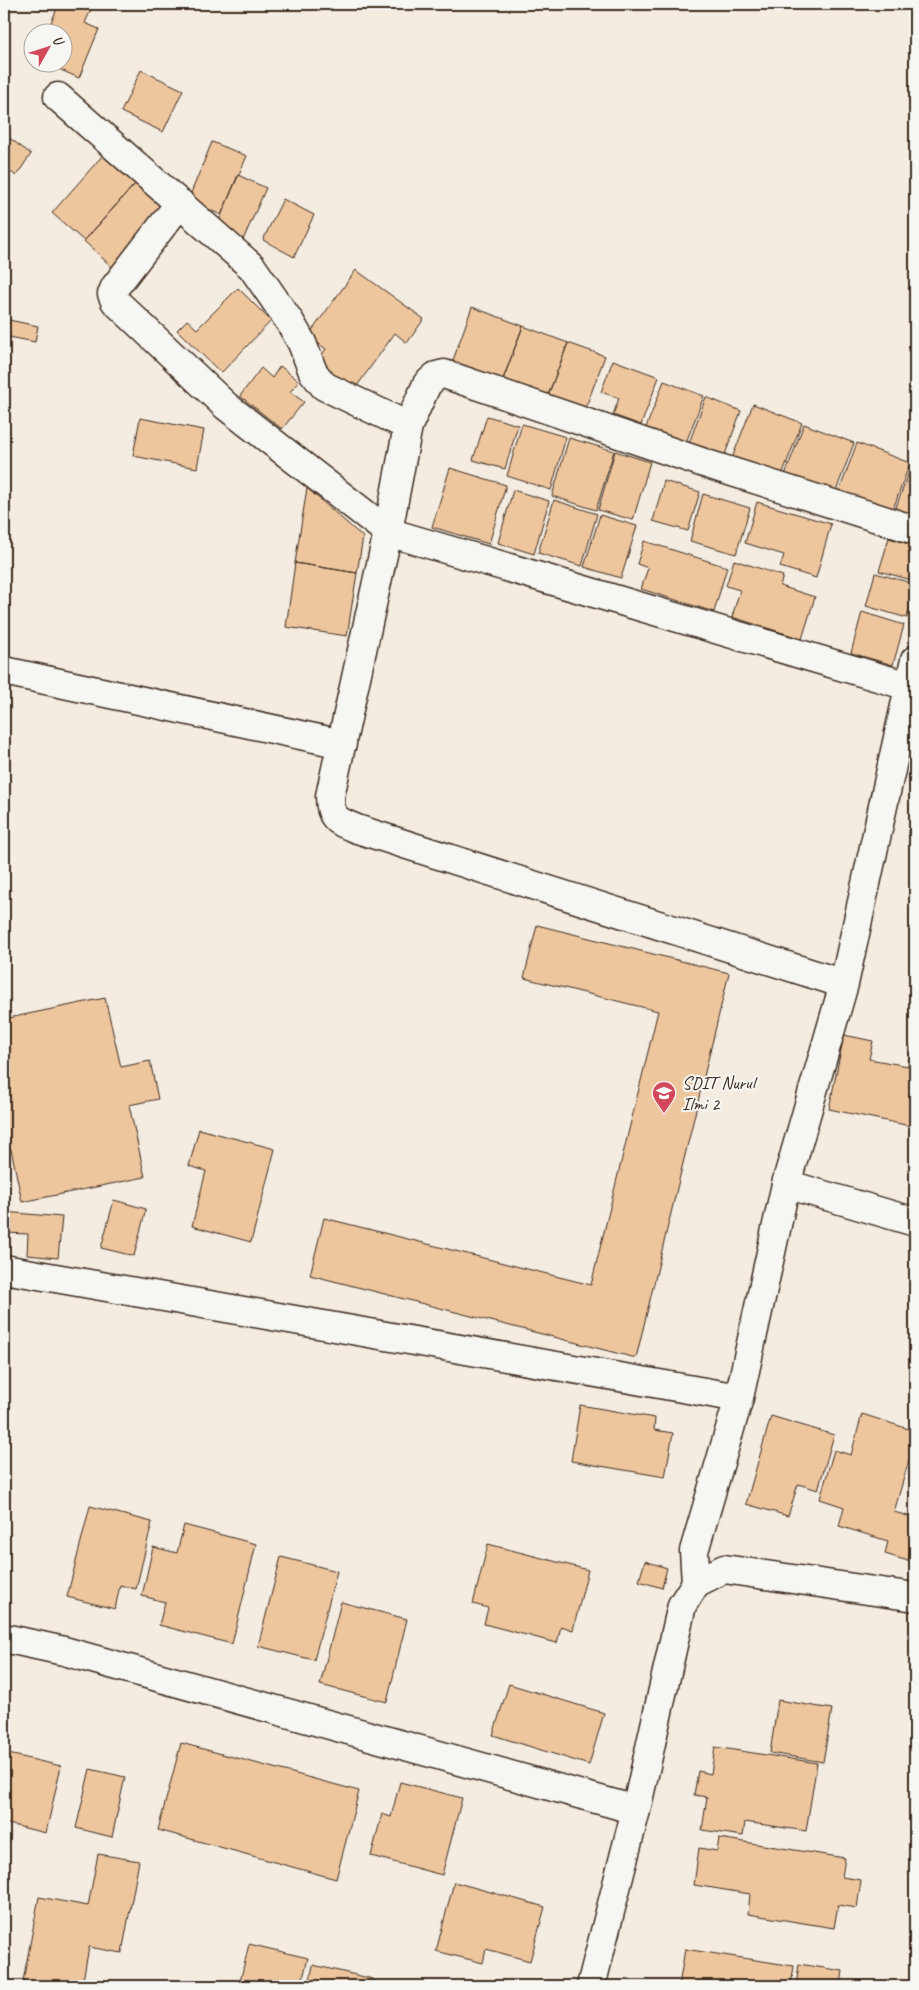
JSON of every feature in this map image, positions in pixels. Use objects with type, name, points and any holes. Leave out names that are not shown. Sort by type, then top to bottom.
[{"type":"street","points":[[58,97],[240,255],[262,279],[297,334],[312,372],[320,382],[408,426]]},
{"type":"street","points":[[180,203],[115,286],[112,294],[113,298],[226,406],[388,532],[908,686]]},
{"type":"street","points":[[844,984],[367,832],[340,822],[332,814],[330,796],[388,532],[408,426],[427,384],[436,376],[444,374],[707,464],[915,530]]},
{"type":"street","points":[[696,1583],[694,1551],[739,1398],[786,1184],[844,984],[915,660]]},
{"type":"street","points":[[4,670],[342,744]]},
{"type":"street","points":[[786,1184],[915,1222]]},
{"type":"street","points":[[4,1268],[739,1398]]},
{"type":"street","points":[[591,1986],[636,1810],[682,1605],[696,1583],[724,1569],[915,1598]]},
{"type":"street","points":[[4,1638],[64,1651],[636,1810]]},
{"type":"building","points":[[59,4],[85,4],[92,7],[85,23],[99,29],[79,78],[66,72],[72,72],[72,22],[51,22]]},
{"type":"building","points":[[141,70],[183,90],[163,132],[121,112]]},
{"type":"building","points":[[4,134],[31,154],[16,176],[7,169],[4,174]]},
{"type":"building","points":[[212,142],[247,156],[221,215],[188,200]]},
{"type":"building","points":[[103,155],[135,184],[84,241],[52,213]]},
{"type":"building","points":[[238,175],[266,188],[243,240],[216,228]]},
{"type":"building","points":[[135,184],[165,210],[113,268],[84,241]]},
{"type":"building","points":[[283,199],[314,215],[294,257],[263,240]]},
{"type":"building","points":[[356,270],[424,319],[407,343],[395,333],[354,390],[316,363],[326,349],[308,336]]},
{"type":"building","points":[[238,288],[271,321],[221,373],[177,330],[187,320],[197,329]]},
{"type":"building","points":[[472,307],[523,326],[502,382],[452,363]]},
{"type":"building","points":[[4,319],[38,326],[35,342],[4,336]]},
{"type":"building","points":[[523,326],[568,343],[547,398],[502,382]]},
{"type":"building","points":[[568,343],[605,356],[584,412],[547,398]]},
{"type":"building","points":[[613,360],[659,377],[641,425],[613,415],[619,398],[601,392]]},
{"type":"building","points":[[280,366],[299,381],[290,392],[304,402],[282,429],[240,396],[261,368],[272,378]]},
{"type":"building","points":[[664,381],[704,396],[685,445],[645,430]]},
{"type":"building","points":[[706,397],[741,411],[723,460],[688,446]]},
{"type":"building","points":[[753,404],[802,423],[780,480],[731,461]]},
{"type":"building","points":[[487,416],[518,425],[505,469],[473,460]]},
{"type":"building","points":[[140,418],[204,430],[197,468],[133,456]]},
{"type":"building","points":[[522,424],[566,437],[551,490],[507,476]]},
{"type":"building","points":[[804,424],[854,443],[833,499],[783,480]]},
{"type":"building","points":[[569,438],[614,451],[596,510],[552,496]]},
{"type":"building","points":[[857,443],[910,463],[890,517],[837,497]]},
{"type":"building","points":[[615,451],[650,462],[633,520],[598,510]]},
{"type":"building","points":[[915,456],[915,524],[893,515]]},
{"type":"building","points":[[450,468],[506,485],[489,544],[432,527]]},
{"type":"building","points":[[664,481],[700,492],[688,531],[653,521]]},
{"type":"building","points":[[307,488],[363,537],[357,573],[295,563]]},
{"type":"building","points":[[513,490],[549,501],[534,554],[498,543]]},
{"type":"building","points":[[703,494],[750,508],[736,554],[690,541]]},
{"type":"building","points":[[554,500],[597,514],[582,566],[538,553]]},
{"type":"building","points":[[757,502],[831,524],[816,578],[780,567],[784,555],[745,543]]},
{"type":"building","points":[[600,515],[637,526],[621,578],[584,567]]},
{"type":"building","points":[[889,538],[915,546],[915,581],[879,571]]},
{"type":"building","points":[[644,541],[727,567],[714,612],[641,589],[648,568],[637,564]]},
{"type":"building","points":[[734,560],[783,576],[780,586],[815,597],[802,639],[732,617],[740,590],[726,586]]},
{"type":"building","points":[[295,563],[357,573],[347,636],[286,627]]},
{"type":"building","points":[[875,573],[915,584],[907,618],[866,606]]},
{"type":"building","points":[[862,612],[904,625],[893,665],[851,653]]},
{"type":"building","name":"SDIT Nurul Ilmi 2","points":[[537,925],[729,973],[636,1358],[310,1275],[324,1218],[591,1285],[658,1011],[524,978]]},
{"type":"building","points":[[105,998],[121,1067],[150,1061],[158,1099],[129,1105],[145,1177],[22,1202],[11,1149],[4,1150],[4,1019]]},
{"type":"building","points":[[844,1035],[873,1041],[869,1059],[908,1066],[912,1044],[915,1045],[915,1127],[829,1109]]},
{"type":"building","points":[[199,1129],[275,1149],[251,1242],[192,1226],[206,1171],[189,1166]]},
{"type":"building","points":[[114,1200],[146,1209],[134,1256],[101,1248]]},
{"type":"building","points":[[4,1212],[62,1217],[58,1258],[27,1255],[28,1234],[4,1233]]},
{"type":"building","points":[[580,1405],[655,1418],[654,1430],[673,1433],[665,1477],[571,1461]]},
{"type":"building","points":[[862,1414],[915,1431],[915,1439],[894,1512],[915,1518],[915,1534],[908,1561],[885,1554],[888,1541],[839,1526],[844,1507],[820,1499],[834,1450],[851,1455]]},
{"type":"building","points":[[771,1416],[834,1435],[818,1490],[798,1484],[788,1516],[746,1504]]},
{"type":"building","points":[[90,1506],[152,1522],[136,1589],[120,1585],[115,1609],[67,1597]]},
{"type":"building","points":[[184,1525],[256,1544],[232,1644],[159,1625],[165,1602],[142,1596],[153,1547],[177,1553]]},
{"type":"building","points":[[488,1544],[588,1570],[573,1630],[561,1626],[557,1643],[484,1624],[488,1608],[473,1604]]},
{"type":"building","points":[[281,1557],[337,1571],[314,1660],[258,1646]]},
{"type":"building","points":[[645,1561],[667,1568],[662,1588],[639,1581]]},
{"type":"building","points":[[341,1602],[407,1619],[387,1702],[320,1685]]},
{"type":"building","points":[[509,1684],[604,1713],[589,1765],[493,1735]]},
{"type":"building","points":[[778,1700],[832,1709],[823,1762],[770,1753]]},
{"type":"building","points":[[181,1743],[359,1791],[336,1879],[158,1830]]},
{"type":"building","points":[[715,1747],[817,1763],[806,1831],[745,1822],[743,1836],[702,1830],[707,1797],[694,1795],[698,1771],[711,1774]]},
{"type":"building","points":[[4,1753],[61,1766],[46,1833],[4,1823]]},
{"type":"building","points":[[90,1769],[125,1777],[112,1837],[76,1828]]},
{"type":"building","points":[[400,1782],[462,1798],[442,1875],[371,1856],[382,1814],[391,1817]]},
{"type":"building","points":[[719,1838],[845,1858],[842,1877],[861,1880],[857,1908],[838,1905],[834,1928],[748,1914],[750,1894],[694,1885],[699,1848],[717,1851]]},
{"type":"building","points":[[98,1854],[139,1861],[122,1953],[89,1947],[82,1986],[22,1986],[39,1897],[88,1906]]},
{"type":"building","points":[[454,1882],[545,1907],[530,1961],[486,1949],[483,1963],[436,1951]]},
{"type":"building","points":[[249,1944],[308,1958],[301,1986],[239,1986]]},
{"type":"building","points":[[685,1949],[794,1966],[791,1986],[679,1986]]},
{"type":"building","points":[[799,1964],[843,1971],[841,1986],[796,1986]]},
{"type":"building","points":[[313,1965],[373,1979],[372,1986],[309,1986]]},
{"type":"place","name":"SDIT Nurul Ilmi 2","points":[[664,1114]]}]
